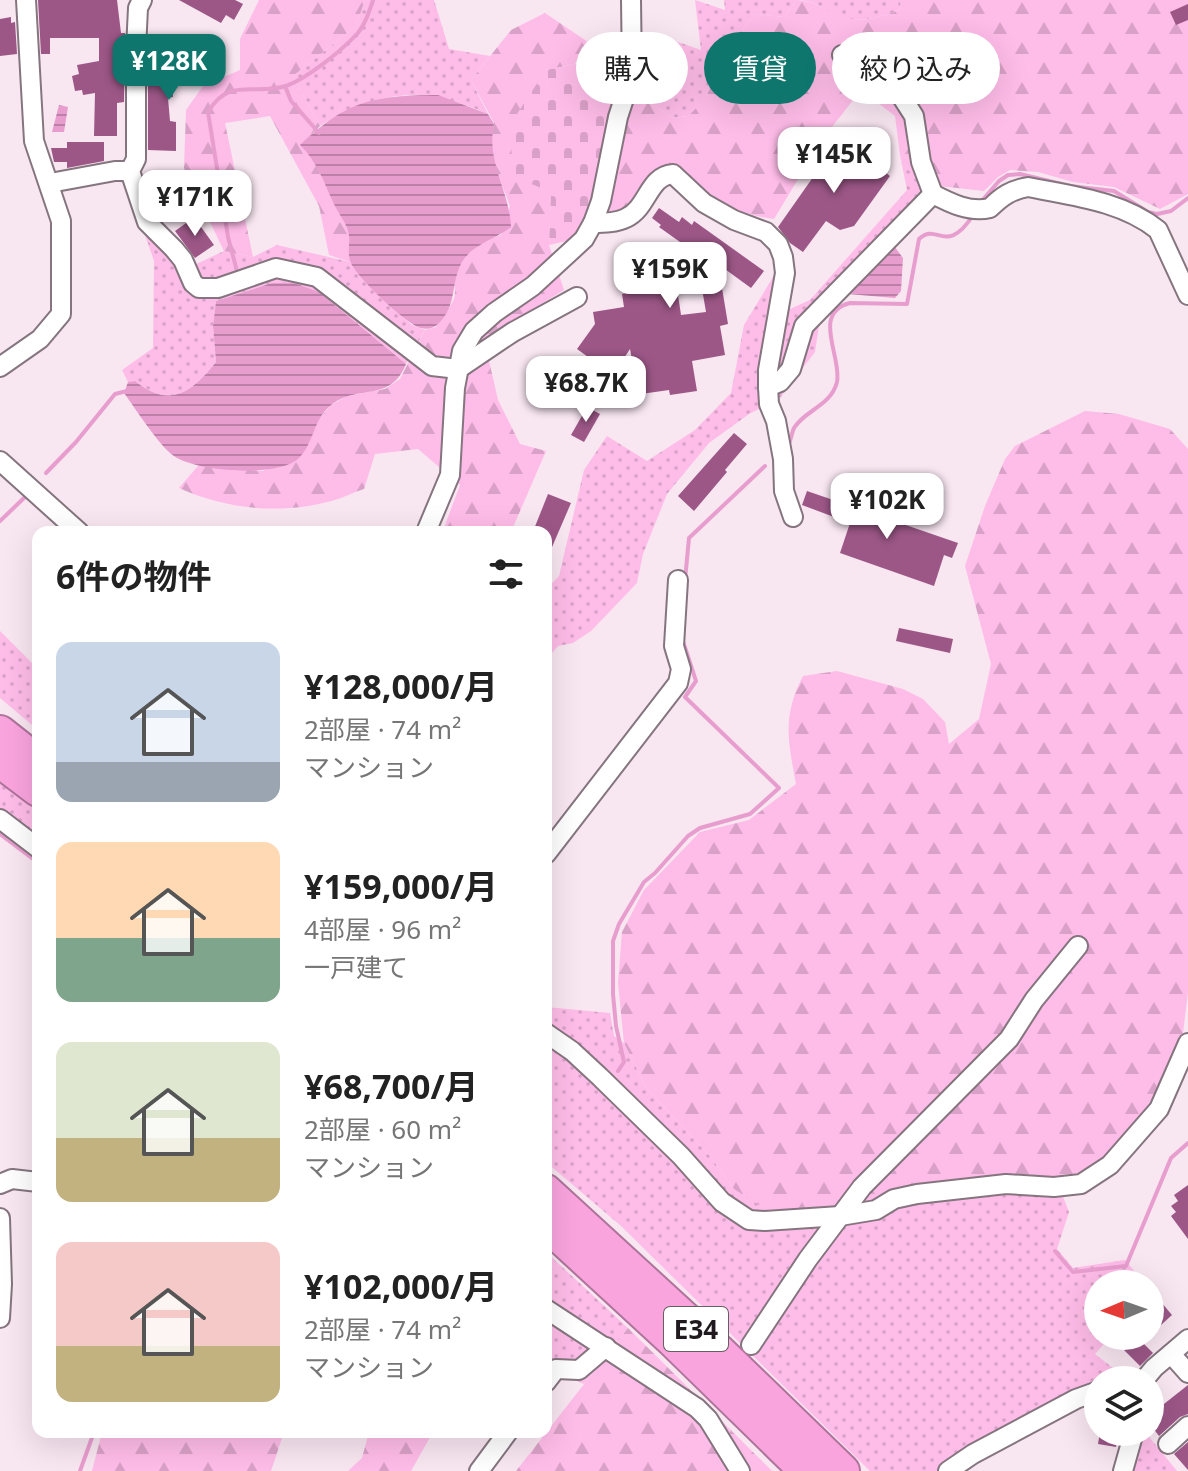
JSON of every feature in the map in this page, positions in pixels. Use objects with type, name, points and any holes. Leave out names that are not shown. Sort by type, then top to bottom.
[{"type":"highway","points":[[0,732],[32,757]]},
{"type":"highway","points":[[0,761],[32,785]]},
{"type":"highway","name":"E34","points":[[552,1196],[689,1322],[843,1471]]},
{"type":"highway","name":"E34","points":[[552,1230],[672,1340],[806,1471]]},
{"type":"street","points":[[0,367],[40,339],[61,314],[61,221],[34,141],[26,0]]},
{"type":"street","points":[[142,0],[138,8],[136,49],[136,159],[130,171],[147,222],[183,260],[193,283],[206,290],[267,270],[285,268],[317,277],[432,366],[458,369],[513,332],[577,297]]},
{"type":"street","points":[[429,526],[450,475],[462,351],[474,331],[533,286],[584,239],[593,223],[601,201],[618,117],[632,74],[631,0]]},
{"type":"street","points":[[906,104],[914,116],[921,162],[933,194],[948,202],[978,209],[990,208],[1002,195],[1028,187],[1106,203],[1158,230],[1188,295]]},
{"type":"street","points":[[50,183],[130,171]]},
{"type":"street","points":[[593,223],[628,218],[658,179],[673,174],[704,203],[734,220],[766,232],[778,244],[785,273],[768,370],[768,387],[769,404],[776,421],[783,459],[784,491],[793,517]]},
{"type":"street","points":[[768,387],[780,382],[791,369],[804,326],[933,194]]},
{"type":"street","points":[[0,461],[72,526]]},
{"type":"street","points":[[552,846],[678,683],[681,669],[674,646],[678,580]]},
{"type":"street","points":[[0,819],[32,843]]},
{"type":"street","points":[[751,1345],[808,1259],[862,1187],[1009,1039],[1034,1000],[1078,946]]},
{"type":"street","points":[[552,1037],[591,1068],[681,1156],[722,1202],[749,1220],[765,1221],[840,1216],[876,1210],[894,1199],[917,1194],[1006,1184],[1054,1187],[1081,1184],[1110,1165],[1159,1109],[1188,1043]]},
{"type":"street","points":[[0,1184],[12,1179],[32,1181]]},
{"type":"street","points":[[0,1218],[0,1318]]},
{"type":"street","points":[[552,1313],[697,1408],[711,1412],[740,1471]]},
{"type":"street","points":[[1159,1366],[1188,1339]]},
{"type":"street","points":[[552,1374],[556,1369],[579,1370],[606,1347]]},
{"type":"street","points":[[1171,1354],[1188,1373]]},
{"type":"street","points":[[948,1471],[973,1454],[1084,1396]]},
{"type":"street","points":[[1168,1444],[1188,1426]]},
{"type":"street","points":[[479,1471],[504,1438]]},
{"type":"street","points":[[1123,1471],[1130,1446]]},
{"type":"green space","points":[[259,0],[365,0],[356,26],[293,76],[320,126],[301,145],[312,157],[349,232],[350,262],[329,255],[319,206],[270,116],[225,123],[253,257],[224,251],[184,168],[186,110],[203,86],[240,70],[240,39]]},
{"type":"green space","points":[[365,0],[434,0],[449,49],[490,56],[471,80],[488,114],[443,99],[402,96],[362,105],[320,126],[293,76],[356,26]]},
{"type":"green space","points":[[695,0],[725,10],[724,0],[797,0],[784,17],[755,14],[740,32],[704,32],[704,102],[688,116],[673,118],[650,104],[688,104],[688,46],[701,50]]},
{"type":"green space","points":[[797,0],[847,18],[862,20],[900,10],[901,0],[1188,0],[1188,194],[1160,209],[1114,187],[1073,182],[1038,172],[1010,170],[984,191],[939,186],[931,172],[900,155],[895,116],[879,104],[1000,104],[1000,32],[832,32],[832,104],[850,104],[821,141],[774,219],[745,213],[721,202],[677,166],[661,167],[625,212],[607,214],[618,152],[633,104],[650,104],[673,118],[688,116],[704,101],[704,104],[816,104],[816,32],[740,32],[755,14],[784,17]]},
{"type":"green space","points":[[801,0],[901,0],[900,10],[861,20],[845,18]]},
{"type":"green space","points":[[545,13],[576,34],[575,64],[546,70],[551,192],[549,245],[564,290],[484,339],[498,400],[520,444],[546,451],[514,526],[445,526],[460,485],[418,449],[375,454],[364,489],[315,505],[256,508],[217,501],[179,488],[198,466],[263,471],[309,443],[316,422],[331,405],[347,396],[385,389],[400,379],[425,330],[436,327],[455,297],[455,279],[461,263],[486,241],[501,235],[510,206],[493,161],[491,139],[494,123],[471,80],[511,30]]},
{"type":"green space","points":[[576,64],[576,104],[613,104],[594,202],[576,239],[549,245],[551,192],[512,176],[511,123],[546,70]]},
{"type":"green space","points":[[900,155],[931,172],[939,186],[820,319],[815,352],[780,398],[749,414],[709,443],[667,494],[643,554],[637,583],[591,631],[573,643],[558,646],[552,653],[552,583],[559,576],[584,470],[607,436],[647,461],[695,430],[731,393],[744,325],[773,277],[781,313],[810,300],[907,190]]},
{"type":"green space","points":[[141,223],[194,265],[224,251],[253,257],[277,245],[350,262],[391,307],[412,325],[425,330],[406,364],[319,292],[272,283],[216,301],[213,326],[216,362],[188,389],[179,394],[159,394],[135,381],[128,382],[122,370],[153,348],[154,261]]},
{"type":"green space","points":[[1085,411],[1119,414],[1170,429],[1188,449],[1188,992],[1182,1041],[1148,1115],[1113,1155],[1085,1176],[856,1210],[769,1211],[734,1189],[710,1156],[647,1089],[624,1043],[618,983],[622,932],[644,890],[700,832],[749,820],[796,784],[789,716],[803,676],[837,671],[903,689],[923,699],[945,722],[949,744],[979,719],[991,664],[965,566],[985,506],[1005,459],[1015,446]]},
{"type":"green space","points":[[0,631],[32,663],[32,725],[0,698]]},
{"type":"green space","points":[[0,774],[32,798],[32,834],[0,810]]},
{"type":"green space","points":[[552,1008],[610,1013],[614,1036],[624,1043],[647,1089],[710,1156],[734,1189],[1058,1184],[1069,1212],[1057,1249],[1073,1268],[1125,1260],[1133,1270],[1084,1270],[1084,1350],[1099,1350],[1095,1354],[1110,1366],[1084,1366],[1084,1394],[943,1461],[946,1471],[870,1471],[621,1226],[552,1167]]},
{"type":"green space","points":[[552,1258],[628,1328],[584,1384],[552,1371]]},
{"type":"green space","points":[[628,1328],[772,1471],[516,1471],[542,1438],[552,1438],[552,1425]]},
{"type":"green space","points":[[100,1438],[282,1438],[271,1471],[92,1471]]},
{"type":"green space","points":[[367,1438],[430,1438],[411,1471],[348,1471],[362,1458]]},
{"type":"green space","points":[[1139,1446],[1156,1446],[1177,1471],[1130,1471]]},
{"type":"shaded area","points":[[438,95],[488,114],[494,124],[493,151],[511,227],[479,246],[462,262],[444,317],[426,329],[414,325],[394,309],[354,268],[349,257],[347,227],[316,165],[300,145],[333,118],[363,103],[396,97]]},
{"type":"shaded area","points":[[59,105],[68,107],[64,132],[52,132]]},
{"type":"shaded area","points":[[894,246],[903,258],[901,291],[895,298],[848,294]]},
{"type":"shaded area","points":[[272,283],[294,283],[319,292],[406,364],[399,376],[382,389],[351,395],[330,406],[320,418],[304,452],[289,464],[237,470],[185,462],[168,451],[124,393],[128,382],[135,381],[159,394],[179,394],[189,389],[216,362],[213,326],[216,301]]},
{"type":"building","points":[[38,0],[117,0],[121,33],[125,33],[124,102],[117,103],[117,136],[94,136],[95,93],[83,95],[82,90],[75,91],[72,76],[79,74],[77,65],[99,61],[99,38],[50,38],[50,54],[41,54]]},
{"type":"building","points":[[179,0],[235,0],[243,4],[234,20],[226,15],[221,23]]},
{"type":"building","points":[[1188,4],[1188,20],[1176,25],[1170,12]]},
{"type":"building","points":[[11,17],[11,23],[15,22],[17,54],[0,56],[0,19]]},
{"type":"building","points":[[159,46],[162,59],[148,60],[148,48]]},
{"type":"building","points":[[187,60],[188,66],[211,62],[213,77],[172,83],[173,97],[168,98],[170,121],[176,122],[176,151],[148,150],[148,86],[165,81],[157,65]]},
{"type":"building","points":[[842,136],[871,157],[869,160],[890,176],[854,226],[840,230],[826,221],[803,252],[790,243],[778,227]]},
{"type":"building","points":[[67,142],[104,142],[104,161],[67,168],[67,162],[54,162],[51,148],[67,148]]},
{"type":"building","points":[[659,208],[679,222],[682,217],[692,225],[694,221],[764,271],[751,288],[718,264],[728,324],[720,326],[725,355],[692,361],[697,391],[670,395],[669,390],[641,394],[630,349],[613,375],[577,349],[595,324],[593,312],[624,307],[622,294],[633,292],[628,261],[651,257],[650,247],[680,242],[652,218]],"holes":[[[700,277],[706,312],[681,315],[676,281]]]},
{"type":"building","points":[[196,220],[214,245],[195,258],[175,231]]},
{"type":"building","points":[[587,407],[600,414],[584,442],[571,435]]},
{"type":"building","points":[[734,433],[747,444],[694,511],[678,496]]},
{"type":"building","points":[[807,491],[958,543],[952,558],[944,555],[934,586],[840,553],[850,523],[802,505]]},
{"type":"building","points":[[548,494],[571,503],[552,547],[552,526],[535,526]]},
{"type":"building","points":[[899,628],[953,639],[950,653],[896,641]]},
{"type":"building","points":[[1188,1185],[1188,1239],[1171,1216],[1176,1212],[1171,1206],[1178,1201],[1174,1195]]},
{"type":"building","points":[[1164,1306],[1172,1315],[1164,1322]]},
{"type":"building","points":[[1124,1350],[1150,1350],[1153,1353],[1140,1366]]},
{"type":"building","points":[[1188,1385],[1188,1414],[1164,1431],[1164,1404]]},
{"type":"building","points":[[1188,1442],[1188,1470],[1174,1454]]},
{"type":"waterway","points":[[238,275],[228,237],[208,112],[225,94],[243,89],[286,86],[314,71],[357,34],[373,0]]},
{"type":"waterway","points":[[285,86],[291,101],[319,133]]},
{"type":"waterway","points":[[980,203],[999,181],[1008,175],[1020,174],[1070,186],[1114,191],[1148,212],[1157,214],[1171,211],[1188,198]]},
{"type":"waterway","points":[[788,445],[794,428],[829,397],[837,382],[830,326],[838,308],[850,303],[907,304],[919,239],[932,234],[956,234],[974,214]]},
{"type":"waterway","points":[[46,473],[115,394],[127,391]]},
{"type":"waterway","points":[[685,580],[689,538],[765,466]]},
{"type":"waterway","points":[[0,521],[24,498]]},
{"type":"waterway","points":[[618,1071],[624,1062],[613,994],[613,941],[619,924],[644,882],[688,836],[700,828],[750,814],[779,788],[685,697],[696,681],[683,641]]},
{"type":"waterway","points":[[0,834],[32,858]]},
{"type":"waterway","points":[[1055,1251],[1073,1272],[1126,1266],[1171,1158],[1188,1143]]},
{"type":"waterway","points":[[80,1471],[92,1438]]}]
